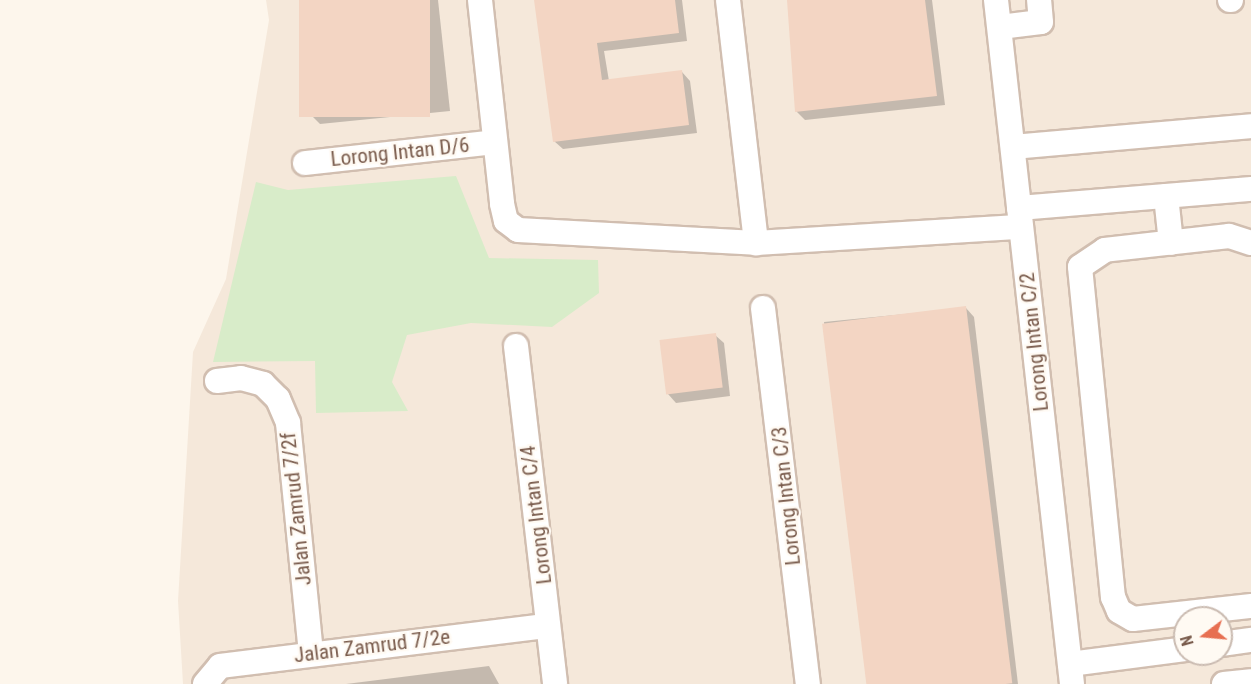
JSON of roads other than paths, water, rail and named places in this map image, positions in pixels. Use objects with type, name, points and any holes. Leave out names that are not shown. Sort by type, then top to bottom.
[{"type":"street","points":[[480,0],[494,142],[504,213],[518,230],[756,243],[1020,218],[1166,196],[1251,189]]},
{"type":"street","points":[[728,0],[756,243]]},
{"type":"street","name":"Lorong Intan C/2","points":[[996,0],[1071,674]]},
{"type":"street","points":[[1000,27],[1041,22],[1039,0]]},
{"type":"street","points":[[1013,147],[1251,126]]},
{"type":"street","name":"Lorong Intan D/6","points":[[305,163],[494,142]]},
{"type":"street","points":[[1166,196],[1171,243]]},
{"type":"street","points":[[1173,616],[1132,619],[1119,611],[1107,538],[1080,267],[1105,250],[1229,236],[1251,243]]},
{"type":"street","name":"Lorong Intan C/3","points":[[763,308],[808,684]]},
{"type":"street","name":"Lorong Intan C/4","points":[[516,346],[555,684]]},
{"type":"street","name":"Jalan Zamrud 7/2f","points":[[217,381],[241,378],[263,384],[278,399],[288,423],[311,652]]},
{"type":"street","points":[[1233,609],[1251,606]]},
{"type":"street","name":"Jalan Zamrud 7/2e","points":[[205,684],[220,666],[311,652],[548,626]]},
{"type":"street","points":[[1233,642],[1251,640]]},
{"type":"street","points":[[1071,674],[1173,652]]},
{"type":"street","points":[[1224,684],[1251,681]]}]
